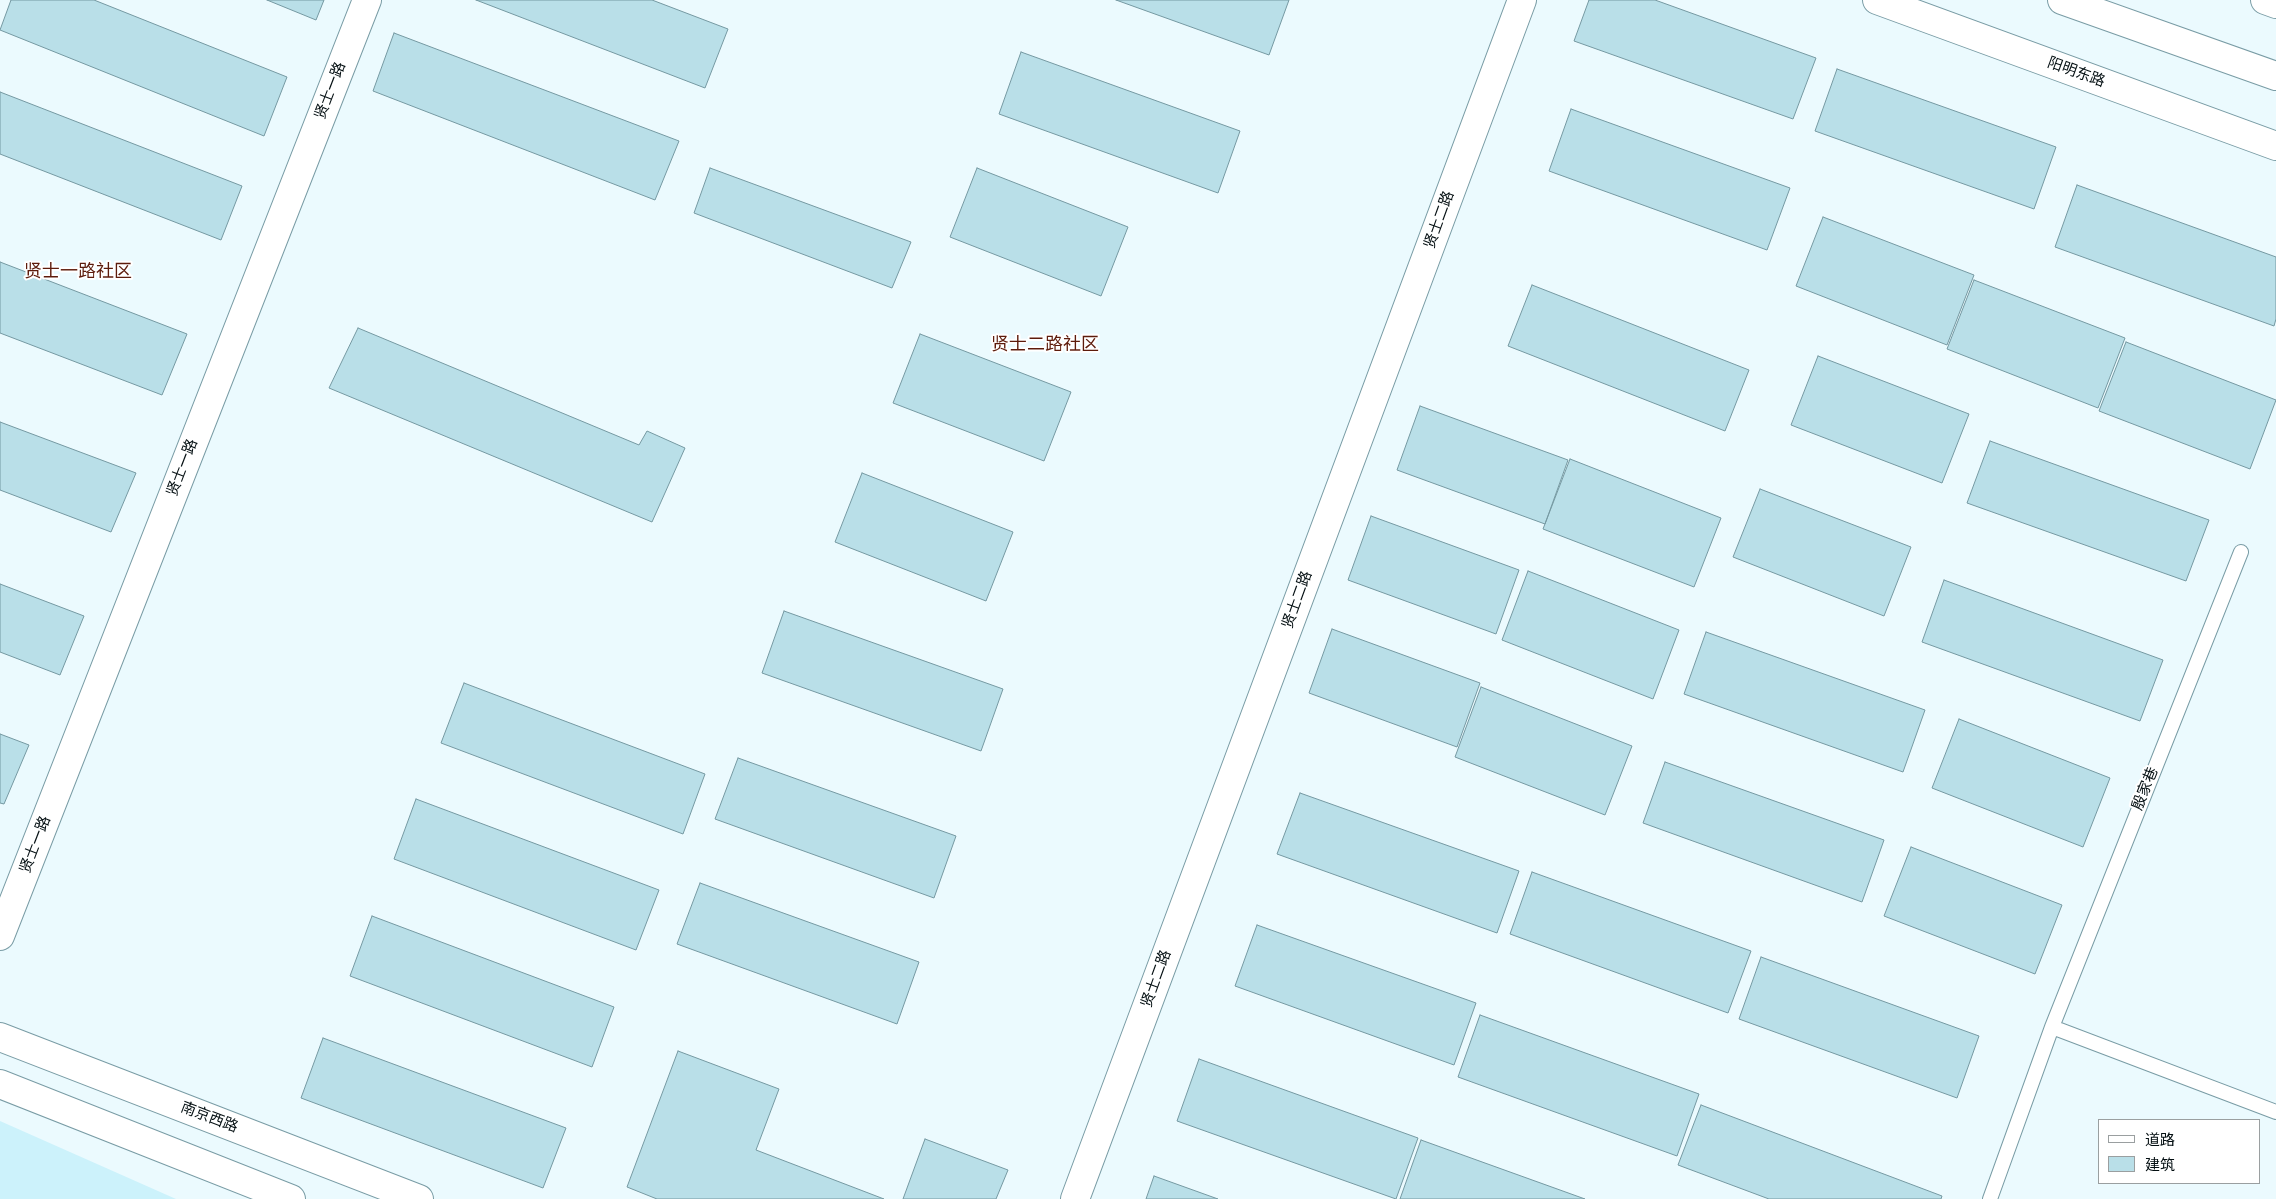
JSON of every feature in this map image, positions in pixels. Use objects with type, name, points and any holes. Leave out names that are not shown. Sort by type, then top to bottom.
[{"type":"street","name":"贤士一路","points":[[0,936],[366,0]]},
{"type":"street","name":"贤士二路","points":[[1075,1199],[1522,0]]},
{"type":"street","name":"阳明东路","points":[[1877,0],[2276,146]]},
{"type":"street","points":[[2062,0],[2276,76]]},
{"type":"street","points":[[2265,0],[2276,4]]},
{"type":"street","name":"南京西路","points":[[0,1037],[419,1199]]},
{"type":"street","points":[[0,1084],[291,1199]]},
{"type":"lane","name":"殷家巷","points":[[1990,1199],[2052,1027],[2241,552]]},
{"type":"lane","points":[[2052,1027],[2276,1112]]},
{"type":"shaded area","points":[[0,1121],[176,1199],[0,1199]]},
{"type":"building","points":[[11,0],[94,0],[287,77],[264,136],[0,30]]},
{"type":"building","points":[[267,0],[324,0],[316,20]]},
{"type":"building","points":[[476,0],[652,0],[728,29],[705,88]]},
{"type":"building","points":[[1116,0],[1289,0],[1269,55]]},
{"type":"building","points":[[1589,0],[1655,0],[1816,58],[1793,119],[1574,41]]},
{"type":"building","points":[[394,33],[679,141],[655,200],[373,91]]},
{"type":"building","points":[[1021,52],[1240,131],[1218,193],[999,114]]},
{"type":"building","points":[[1837,69],[2056,147],[2034,209],[1815,131]]},
{"type":"building","points":[[0,92],[242,186],[221,240],[0,154]]},
{"type":"building","points":[[1571,109],[1790,188],[1767,250],[1549,171]]},
{"type":"building","points":[[710,168],[911,242],[892,288],[694,213]]},
{"type":"building","points":[[977,168],[1128,227],[1101,296],[950,237]]},
{"type":"building","points":[[2077,185],[2276,257],[2276,319],[2274,326],[2055,247]]},
{"type":"building","points":[[1823,217],[1974,275],[1947,345],[1796,286]]},
{"type":"building","points":[[0,262],[187,334],[162,395],[0,333]]},
{"type":"building","points":[[1974,280],[2125,338],[2098,408],[1947,349]]},
{"type":"building","points":[[1532,285],[1749,370],[1725,431],[1508,346]]},
{"type":"building","points":[[358,328],[639,445],[647,431],[685,448],[652,522],[329,388]]},
{"type":"building","points":[[920,334],[1071,392],[1044,461],[893,403]]},
{"type":"building","points":[[2126,342],[2276,400],[2250,469],[2099,411]]},
{"type":"building","points":[[1818,356],[1969,414],[1942,483],[1791,425]]},
{"type":"building","points":[[1420,406],[1568,460],[1545,524],[1397,470]]},
{"type":"building","points":[[0,422],[136,473],[111,532],[0,490]]},
{"type":"building","points":[[1990,441],[2209,520],[2186,581],[1967,503]]},
{"type":"building","points":[[1570,459],[1721,518],[1694,587],[1543,529]]},
{"type":"building","points":[[862,473],[1013,532],[986,601],[835,542]]},
{"type":"building","points":[[1760,489],[1911,547],[1884,616],[1733,557]]},
{"type":"building","points":[[1371,516],[1519,570],[1496,634],[1348,580]]},
{"type":"building","points":[[1528,571],[1679,630],[1653,699],[1502,640]]},
{"type":"building","points":[[1944,580],[2163,660],[2140,721],[1922,642]]},
{"type":"building","points":[[0,584],[84,616],[60,675],[0,652]]},
{"type":"building","points":[[784,611],[1003,689],[981,751],[762,673]]},
{"type":"building","points":[[1332,629],[1480,683],[1457,747],[1309,693]]},
{"type":"building","points":[[1706,632],[1925,710],[1903,772],[1684,694]]},
{"type":"building","points":[[464,683],[705,774],[683,834],[441,743]]},
{"type":"building","points":[[1481,687],[1632,746],[1605,815],[1455,757]]},
{"type":"building","points":[[1959,719],[2110,778],[2083,847],[1932,788]]},
{"type":"building","points":[[0,734],[29,745],[4,804],[0,803]]},
{"type":"building","points":[[738,758],[956,836],[934,898],[715,819]]},
{"type":"building","points":[[1665,762],[1884,840],[1862,902],[1643,823]]},
{"type":"building","points":[[1300,793],[1519,871],[1497,933],[1277,854]]},
{"type":"building","points":[[416,799],[659,890],[636,950],[394,859]]},
{"type":"building","points":[[1911,847],[2062,905],[2035,974],[1884,916]]},
{"type":"building","points":[[1532,872],[1751,951],[1728,1013],[1510,934]]},
{"type":"building","points":[[700,883],[919,962],[897,1024],[677,944]]},
{"type":"building","points":[[372,916],[614,1007],[592,1067],[350,976]]},
{"type":"building","points":[[1257,925],[1476,1003],[1454,1065],[1235,986]]},
{"type":"building","points":[[1761,957],[1979,1036],[1957,1098],[1739,1019]]},
{"type":"building","points":[[1480,1015],[1699,1094],[1677,1156],[1458,1077]]},
{"type":"building","points":[[323,1038],[566,1128],[543,1188],[301,1098]]},
{"type":"building","points":[[678,1051],[779,1089],[756,1150],[884,1199],[657,1199],[627,1187]]},
{"type":"building","points":[[1199,1059],[1418,1138],[1396,1199],[1177,1121]]},
{"type":"building","points":[[1701,1105],[1942,1196],[1941,1199],[1769,1199],[1678,1165]]},
{"type":"building","points":[[925,1139],[1008,1170],[996,1199],[903,1199]]},
{"type":"building","points":[[1421,1140],[1585,1199],[1400,1199]]},
{"type":"building","points":[[1154,1176],[1218,1199],[1146,1199]]},
{"type":"district","name":"贤士一路社区","points":[[78,273]]},
{"type":"district","name":"贤士二路社区","points":[[1045,346]]}]
